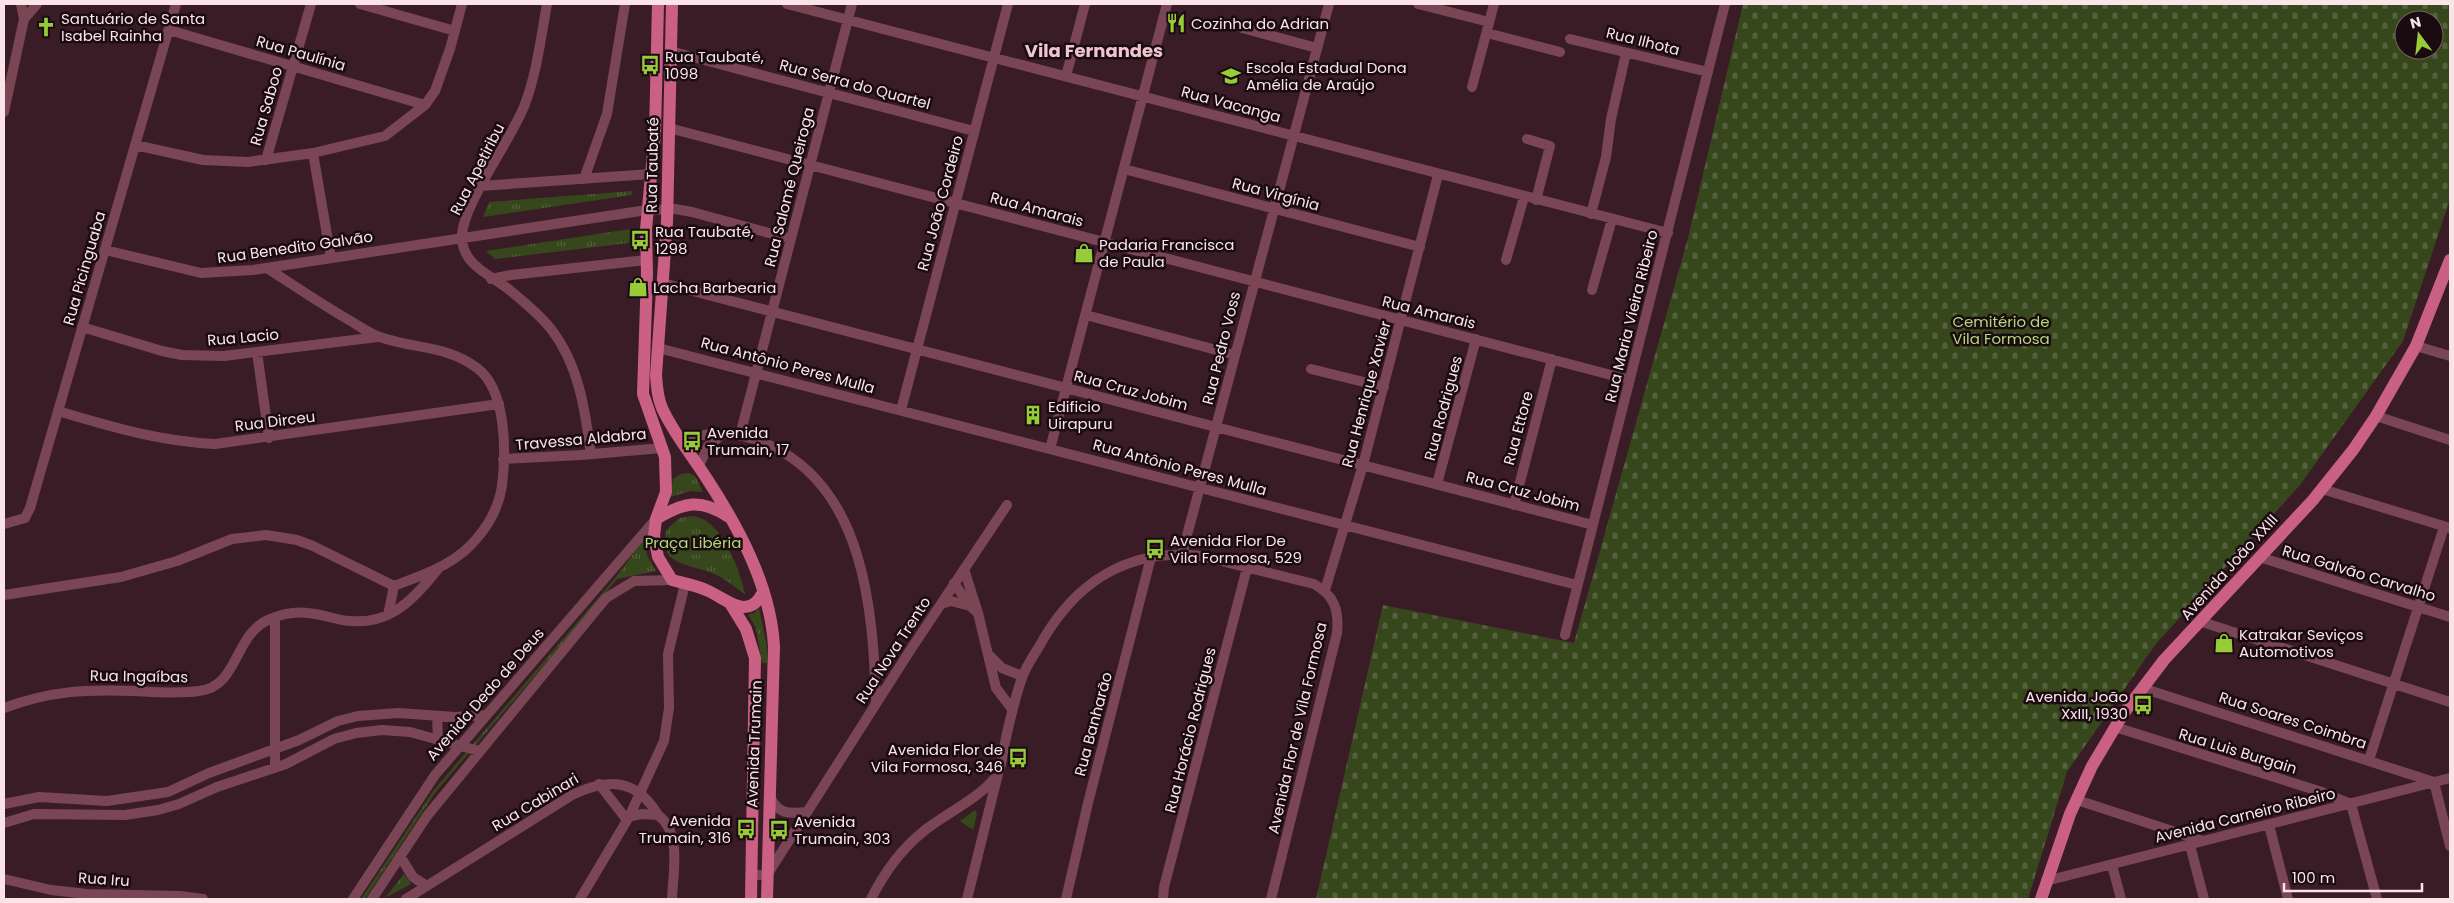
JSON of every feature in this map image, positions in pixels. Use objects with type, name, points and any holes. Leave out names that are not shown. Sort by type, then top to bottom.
[{"type":"main road","name":"Rua Taubaté","points":[[656,519],[666,492],[666,464],[643,394],[646,210],[654,133],[658,4]]},
{"type":"main road","name":"Rua Taubaté","points":[[672,4],[667,209],[656,375],[660,402],[664,412],[730,517]]},
{"type":"main road","name":"Avenida João XXIII","points":[[2041,899],[2046,880],[2077,800],[2092,766],[2115,727],[2164,660],[2202,622],[2322,489],[2353,450],[2376,416],[2416,346],[2449,265]]},
{"type":"main road","points":[[666,464],[669,455],[683,441]]},
{"type":"main road","points":[[702,504],[717,509],[730,517],[750,556],[763,592],[755,603],[749,606],[743,607],[730,603],[707,590],[672,580],[662,565],[655,544],[656,519],[684,505],[702,504]]},
{"type":"main road","name":"Avenida Trumain","points":[[763,592],[770,615],[774,647],[767,899]]},
{"type":"main road","name":"Avenida Trumain","points":[[730,603],[746,630],[756,658],[751,899]]},
{"type":"street","points":[[4,112],[24,19],[21,4]]},
{"type":"street","points":[[24,19],[37,4]]},
{"type":"street","name":"Rua Picinguaba","points":[[4,524],[25,518],[30,508],[176,4]]},
{"type":"street","name":"Rua Saboo","points":[[266,160],[311,4]]},
{"type":"street","points":[[360,4],[455,31]]},
{"type":"street","points":[[136,145],[203,160],[248,162],[313,153],[385,136],[425,105],[435,91],[442,75],[462,4]]},
{"type":"street","name":"Rua Apetiribu","points":[[547,4],[526,102],[509,139],[481,186],[468,213],[461,238],[465,254],[491,279],[505,286],[536,314],[551,328],[561,343],[575,373],[581,393],[590,454]]},
{"type":"street","points":[[584,179],[608,114],[625,4]]},
{"type":"street","name":"Rua Vacanga","points":[[787,4],[1668,233]]},
{"type":"street","name":"Rua Salomé Queiroga","points":[[740,435],[852,4]]},
{"type":"street","name":"Rua João Cordeiro","points":[[901,410],[1008,4]]},
{"type":"street","points":[[1066,76],[1085,4]]},
{"type":"street","points":[[1050,449],[1167,4]]},
{"type":"street","name":"Rua Pedro Voss","points":[[1182,554],[1328,4]]},
{"type":"street","points":[[1418,4],[1560,52]]},
{"type":"street","points":[[1472,88],[1494,4]]},
{"type":"street","name":"Rua Maria Vieira Ribeiro","points":[[1565,635],[1725,4]]},
{"type":"street","points":[[1242,28],[1317,48]]},
{"type":"street","name":"Rua Paulínia","points":[[169,30],[425,105]]},
{"type":"street","name":"Rua Ilhota","points":[[1570,39],[1708,72]]},
{"type":"street","name":"Rua Serra do Quartel","points":[[670,51],[974,131]]},
{"type":"street","points":[[1591,214],[1606,157],[1610,119],[1626,53]]},
{"type":"street","name":"Rua Amarais","points":[[669,128],[1630,380]]},
{"type":"street","points":[[1527,139],[1550,146],[1536,200]]},
{"type":"street","points":[[313,153],[331,258]]},
{"type":"street","name":"Rua Virgínia","points":[[1124,169],[1420,247]]},
{"type":"street","points":[[481,186],[651,174]]},
{"type":"street","name":"Rua Henrique Xavier","points":[[1325,590],[1347,525],[1438,174]]},
{"type":"street","points":[[1506,260],[1524,197]]},
{"type":"street","name":"Rua Benedito Galvão","points":[[105,250],[200,272],[220,273],[267,268],[646,210],[667,209],[692,212],[791,239]]},
{"type":"street","points":[[1592,290],[1612,219]]},
{"type":"street","points":[[491,279],[511,274],[646,260]]},
{"type":"street","points":[[267,268],[333,311],[379,337],[426,346],[469,363],[484,375],[499,404],[503,421],[502,487],[491,520],[472,544],[445,566],[397,587],[388,615]]},
{"type":"street","name":"Rua Cruz Jobim","points":[[662,283],[1593,525]]},
{"type":"street","points":[[1086,315],[1235,355]]},
{"type":"street","name":"Rua Lacio","points":[[82,327],[182,355],[224,356],[379,337]]},
{"type":"street","name":"Rua Rodrigues","points":[[1437,484],[1476,339]]},
{"type":"street","points":[[2416,346],[2450,356]]},
{"type":"street","name":"Rua Antônio Peres Mulla","points":[[658,348],[1578,585]]},
{"type":"street","points":[[257,352],[269,438]]},
{"type":"street","name":"Rua Ettore","points":[[1514,505],[1552,359]]},
{"type":"street","points":[[1311,368],[1384,387]]},
{"type":"street","name":"Rua Dirceu","points":[[58,411],[132,433],[181,442],[215,444],[269,438],[499,404]]},
{"type":"street","points":[[2376,416],[2450,440]]},
{"type":"street","points":[[699,466],[708,446],[724,433]]},
{"type":"street","points":[[683,441],[698,434],[724,433],[740,435],[775,447],[807,470],[819,483],[845,522],[860,564],[872,627],[876,703]]},
{"type":"street","name":"Travessa Aldabra","points":[[503,459],[662,448]]},
{"type":"street","points":[[2322,489],[2447,528],[2418,606],[2369,760]]},
{"type":"street","name":"Rua Nova Trento","points":[[767,875],[876,703],[1007,505]]},
{"type":"street","name":"Avenida Dedo de Deus","points":[[353,899],[435,775],[656,519]]},
{"type":"street","points":[[4,595],[121,577],[177,561],[232,539],[266,535],[298,540],[397,587],[411,584],[418,594]]},
{"type":"street","points":[[967,899],[1012,709],[1022,676],[1046,633],[1078,595],[1098,578],[1117,568],[1151,557],[1182,554],[1201,556],[1314,584],[1325,590]]},
{"type":"street","name":"Rua Banharão","points":[[1066,899],[1088,803],[1151,557]]},
{"type":"street","name":"Rua Galvão Carvalho","points":[[2259,557],[2450,617]]},
{"type":"street","name":"Rua Horácio Rodrigues","points":[[1163,899],[1164,886],[1246,568]]},
{"type":"street","name":"Rua Ingaíbas","points":[[4,708],[42,695],[71,690],[200,691],[212,687],[229,672],[248,637],[257,626],[275,617],[302,611],[356,622],[374,621],[404,606],[418,594],[438,569]]},
{"type":"street","points":[[964,569],[996,688],[1012,709]]},
{"type":"street","name":"Avenida Dedo de Deus","points":[[372,899],[427,816],[606,598],[634,582],[672,580]]},
{"type":"street","points":[[954,583],[974,610]]},
{"type":"street","points":[[580,899],[628,819],[664,741],[668,725],[668,654],[685,584]]},
{"type":"street","points":[[397,587],[398,603],[404,606]]},
{"type":"street","name":"Avenida Flor de Vila Formosa","points":[[1266,899],[1272,895],[1337,633],[1337,609],[1334,600],[1325,590]]},
{"type":"street","points":[[941,604],[951,601],[974,610]]},
{"type":"street","points":[[275,617],[275,768]]},
{"type":"street","points":[[2202,622],[2450,702]]},
{"type":"street","points":[[988,654],[1002,668],[1022,676]]},
{"type":"street","name":"Rua Soares Coimbra","points":[[2142,688],[2434,782]]},
{"type":"street","points":[[4,804],[39,797],[107,801],[168,792],[209,773],[275,750],[338,722],[358,716],[398,713],[455,717],[486,715]]},
{"type":"street","points":[[437,716],[438,740]]},
{"type":"street","name":"Rua Luis Burgain","points":[[2115,727],[2322,792],[2351,804]]},
{"type":"street","points":[[4,823],[34,814],[125,815],[158,810],[179,804],[217,787],[275,768],[303,756],[334,739],[356,733],[382,730],[410,732],[479,752]]},
{"type":"street","points":[[871,899],[881,880],[899,854],[924,831],[981,791],[998,773]]},
{"type":"street","name":"Avenida Carneiro Ribeiro","points":[[2046,880],[2204,842],[2450,778]]},
{"type":"street","points":[[2434,782],[2450,846]]},
{"type":"street","name":"Rua Cabinari","points":[[406,899],[572,795],[599,784],[615,783],[640,794],[670,827],[672,835],[672,899]]},
{"type":"street","points":[[599,784],[628,819]]},
{"type":"street","points":[[769,793],[775,806],[781,812],[806,812]]},
{"type":"street","points":[[2077,800],[2204,842]]},
{"type":"street","points":[[2351,804],[2376,899]]},
{"type":"street","points":[[628,819],[641,814],[658,815]]},
{"type":"street","points":[[2269,825],[2288,899]]},
{"type":"street","points":[[2190,845],[2204,899]]},
{"type":"street","points":[[400,856],[413,877],[427,886]]},
{"type":"street","points":[[2112,865],[2121,899]]},
{"type":"street","points":[[752,875],[767,875]]},
{"type":"street","name":"Rua Iru","points":[[4,879],[51,890],[87,894],[180,896],[202,899]]},
{"type":"green space","name":"Cemitério de Vila Formosa","points":[[1743,4],[2450,4],[2450,199],[2403,341],[2300,485],[2155,645],[2067,772],[2028,899],[1316,899],[1383,605],[1574,643],[1688,238]]},
{"type":"green space","points":[[632,191],[632,195],[483,217],[489,202]]},
{"type":"green space","points":[[630,229],[629,243],[495,259],[486,251]]},
{"type":"green space","name":"Praça Libéria","points":[[689,473],[695,476],[703,492],[691,491],[670,497],[673,479],[680,474]]},
{"type":"green space","name":"Praça Libéria","points":[[691,516],[702,519],[720,534],[733,558],[745,594],[717,575],[684,565],[670,556],[666,550],[665,541],[667,529],[680,518]]},
{"type":"green space","points":[[645,538],[647,555],[656,571],[617,579],[435,793],[365,899],[361,899],[433,791],[616,577]]},
{"type":"green space","points":[[759,608],[767,647],[767,663],[762,663],[756,628],[748,614],[754,613]]},
{"type":"green space","points":[[975,810],[977,814],[973,830],[960,821]]},
{"type":"green space","points":[[404,874],[411,884],[385,898]]},
{"type":"place","name":"Cozinha do Adrian","points":[[1176,23]]},
{"type":"place","name":"Santuário de Santa Isabel Rainha","points":[[46,27]]},
{"type":"place","name":"Rua Taubaté, 1098","points":[[650,65]]},
{"type":"place","name":"Escola Estadual Dona Amélia de Araújo","points":[[1231,76]]},
{"type":"place","name":"Rua Taubaté, 1298","points":[[640,240]]},
{"type":"place","name":"Padaria Francisca de Paula","points":[[1084,253]]},
{"type":"place","name":"Lacha Barbearia","points":[[638,287]]},
{"type":"place","name":"Edificio Uirapuru","points":[[1033,415]]},
{"type":"place","name":"Avenida Trumain, 17","points":[[692,441]]},
{"type":"place","name":"Avenida Flor De Vila Formosa, 529","points":[[1155,549]]},
{"type":"place","name":"Katrakar Seviços Automotivos","points":[[2224,643]]},
{"type":"place","name":"Avenida João XxIII, 1930","points":[[2143,705]]},
{"type":"place","name":"Avenida Flor de Vila Formosa, 346","points":[[1018,758]]},
{"type":"place","name":"Avenida Trumain, 316","points":[[746,829]]},
{"type":"place","name":"Avenida Trumain, 303","points":[[779,830]]},
{"type":"district","name":"Vila Fernandes","points":[[1094,50]]}]
